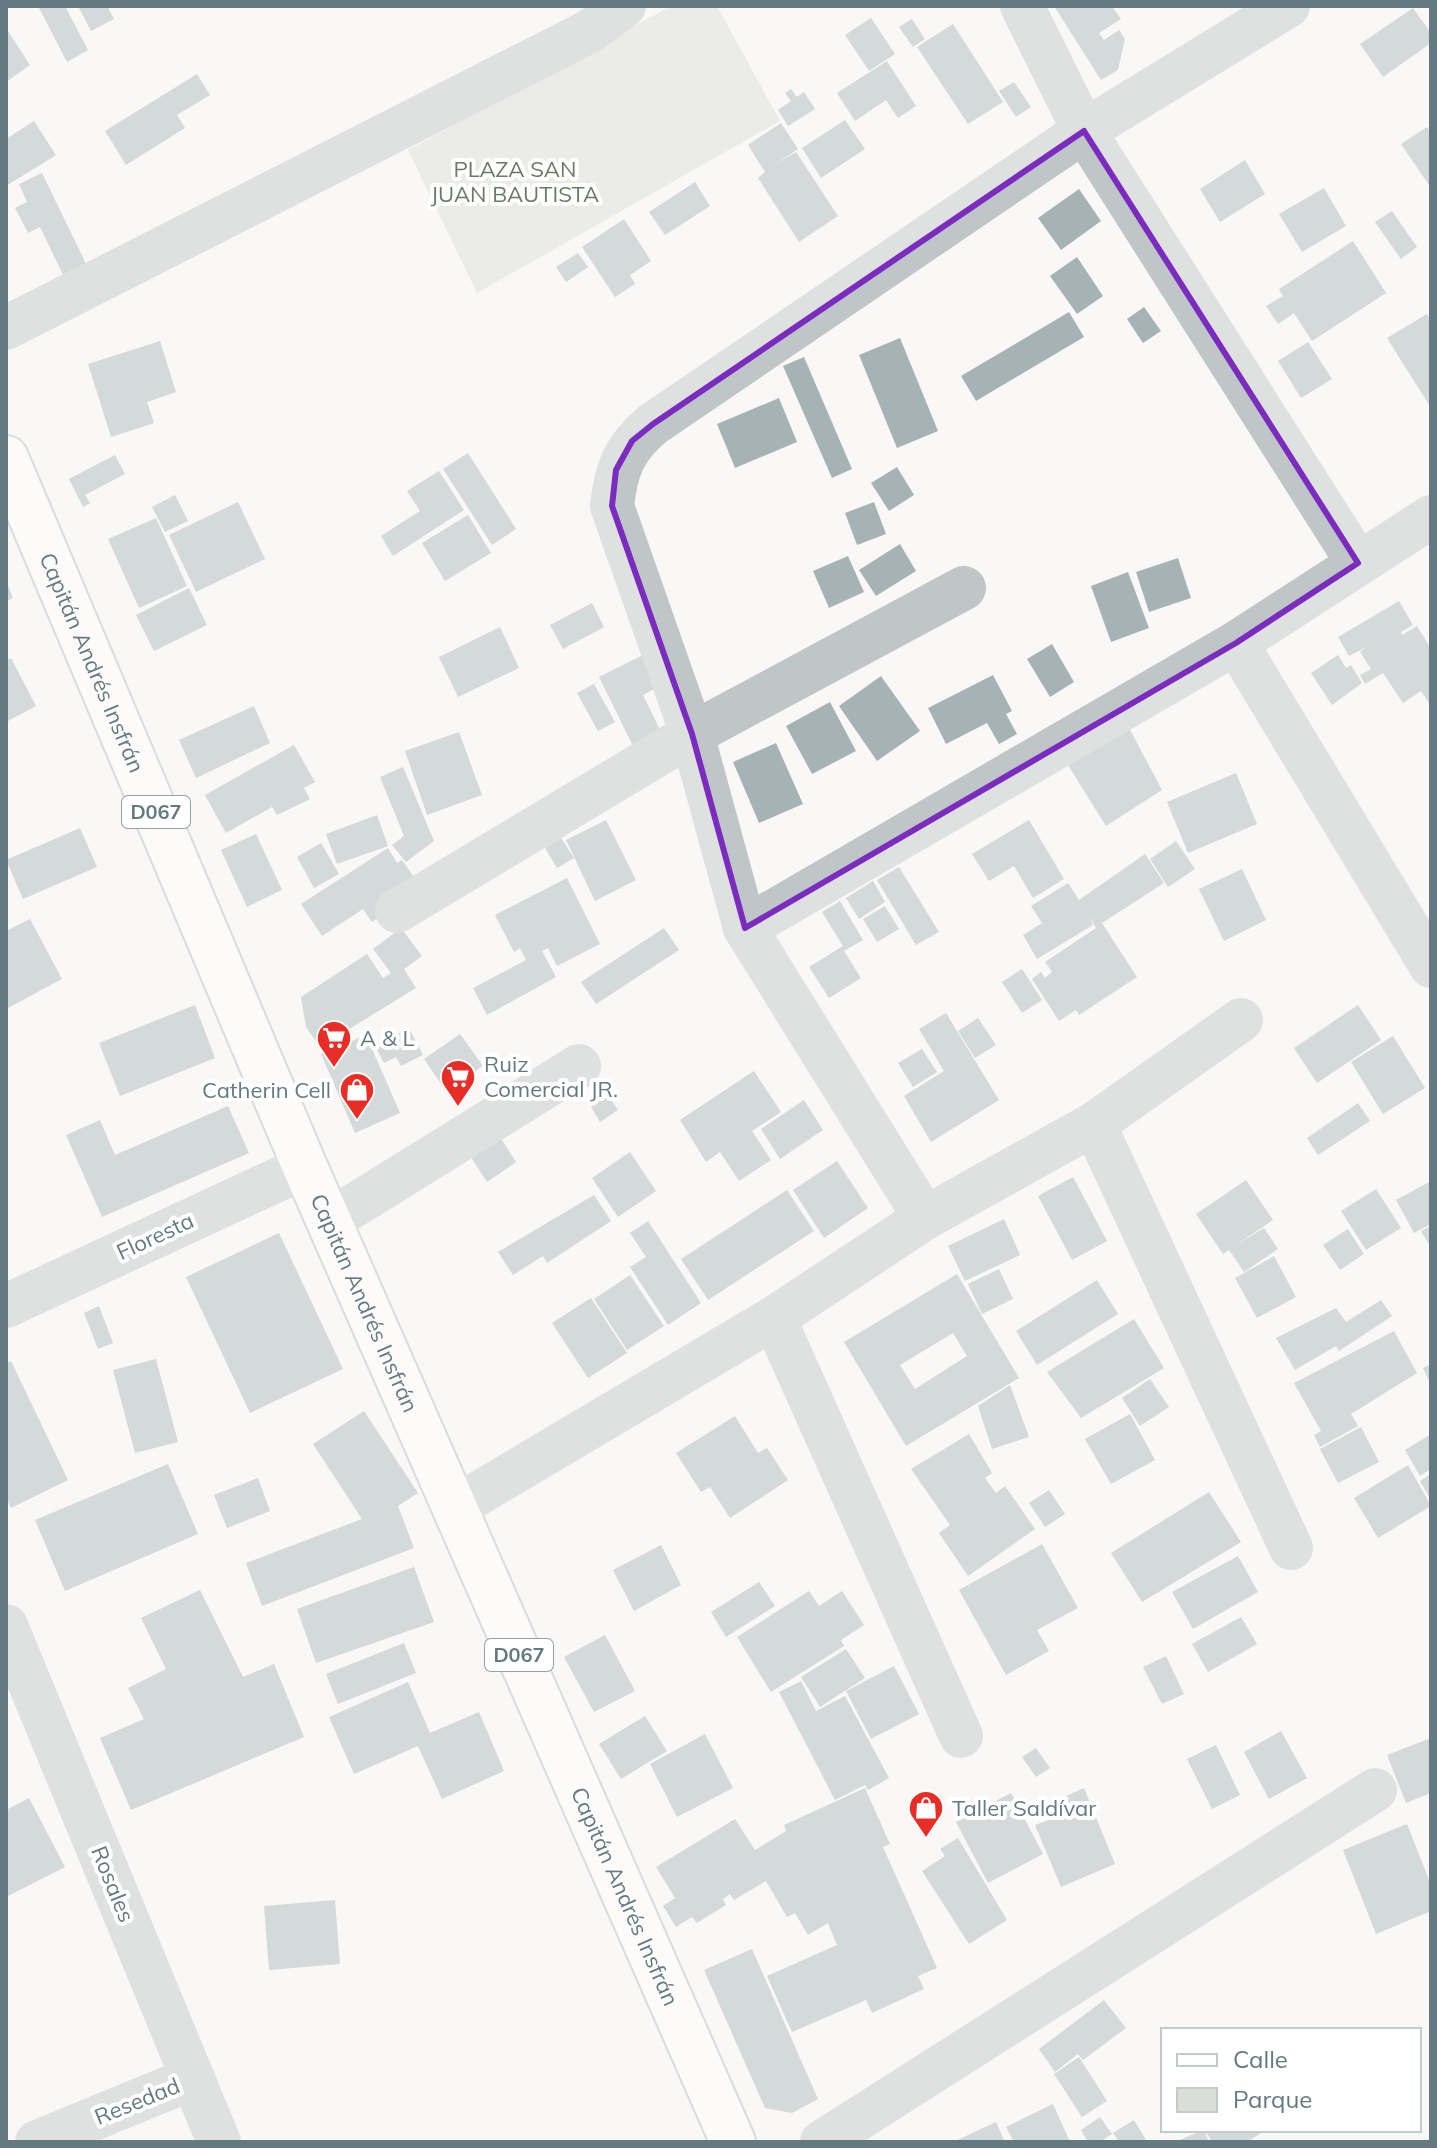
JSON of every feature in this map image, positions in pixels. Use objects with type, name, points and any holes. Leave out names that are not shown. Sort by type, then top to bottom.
[{"type":"main road","name":"Capitán Andrés Insfrán","points":[[6,458],[305,1167],[733,2142]]},
{"type":"street","points":[[6,328],[590,31],[624,6]]},
{"type":"street","points":[[1022,6],[1084,131],[1358,563]]},
{"type":"street","points":[[925,1218],[745,928],[692,734],[612,506],[616,470],[632,441],[1084,131],[1288,6]]},
{"type":"street","points":[[745,928],[1236,643],[1431,517]]},
{"type":"street","points":[[397,911],[692,734],[964,588]]},
{"type":"street","points":[[1236,643],[1431,966]]},
{"type":"street","points":[[454,1508],[774,1318],[925,1218],[1094,1124],[1241,1020]]},
{"type":"street","points":[[329,1221],[579,1066]]},
{"type":"street","points":[[1094,1124],[1291,1548]]},
{"type":"street","name":"Floresta","points":[[6,1306],[305,1167]]},
{"type":"street","points":[[774,1318],[961,1736]]},
{"type":"street","name":"Rosales","points":[[6,1626],[219,2142]]},
{"type":"street","points":[[822,2142],[1375,1790]]},
{"type":"street","name":"Resedad","points":[[37,2142],[193,2078]]},
{"type":"highlighted area","points":[[1084,131],[1358,563],[1236,643],[745,928],[692,734],[612,506],[616,470],[632,441],[653,424]]},
{"type":"green space","name":"PLAZA SAN JUAN BAUTISTA","points":[[671,6],[717,6],[780,121],[477,293],[408,150]]},
{"type":"building","points":[[38,6],[65,6],[88,50],[67,62]]},
{"type":"building","points":[[78,6],[107,6],[114,19],[91,31]]},
{"type":"building","points":[[1054,6],[1112,6],[1121,19],[1099,33],[1104,40],[1119,30],[1125,39],[1118,70],[1101,80]]},
{"type":"building","points":[[1413,8],[1431,33],[1431,43],[1383,77],[1360,44]]},
{"type":"building","points":[[871,18],[895,54],[869,71],[845,35]]},
{"type":"building","points":[[912,19],[925,39],[913,47],[899,27]]},
{"type":"building","points":[[953,24],[1003,102],[968,124],[917,47]]},
{"type":"building","points":[[6,28],[30,65],[6,82]]},
{"type":"building","points":[[887,61],[916,106],[898,118],[886,100],[855,121],[837,93]]},
{"type":"building","points":[[197,74],[210,95],[177,115],[185,128],[126,165],[105,131]]},
{"type":"building","points":[[1014,82],[1031,107],[1016,117],[999,91]]},
{"type":"building","points":[[791,89],[797,97],[804,92],[815,109],[788,126],[778,110],[791,101],[785,93]]},
{"type":"building","points":[[845,120],[865,149],[821,178],[802,148]]},
{"type":"building","points":[[34,121],[56,155],[6,186],[6,139]]},
{"type":"building","points":[[781,123],[798,149],[775,165],[796,152],[838,216],[799,242],[758,178],[765,172],[748,145]]},
{"type":"building","points":[[1427,127],[1431,133],[1431,188],[1401,144]]},
{"type":"building","points":[[1245,160],[1265,194],[1220,222],[1200,189]]},
{"type":"building","points":[[42,173],[91,274],[68,285],[40,227],[28,233],[15,208],[27,202],[19,184]]},
{"type":"building","points":[[695,182],[710,206],[665,235],[649,212]]},
{"type":"building","points":[[1324,188],[1346,226],[1302,252],[1279,214]]},
{"type":"building","points":[[1079,189],[1101,221],[1061,250],[1038,218]]},
{"type":"building","points":[[1392,211],[1417,247],[1401,259],[1375,222]]},
{"type":"building","points":[[624,219],[651,261],[630,275],[635,284],[615,297],[582,247]]},
{"type":"building","points":[[1353,241],[1386,293],[1312,341],[1294,313],[1278,324],[1266,306],[1283,296],[1279,289]]},
{"type":"building","points":[[578,253],[588,267],[566,282],[556,267]]},
{"type":"building","points":[[1077,257],[1103,296],[1077,314],[1050,276]]},
{"type":"building","points":[[1144,307],[1161,331],[1143,343],[1127,319]]},
{"type":"building","points":[[1069,312],[1084,337],[976,401],[961,376]]},
{"type":"building","points":[[1427,314],[1431,321],[1431,408],[1387,338]]},
{"type":"building","points":[[900,338],[938,431],[897,448],[859,355]]},
{"type":"building","points":[[160,341],[176,392],[147,402],[154,423],[111,437],[88,364]]},
{"type":"building","points":[[1308,342],[1332,379],[1301,398],[1278,361]]},
{"type":"building","points":[[804,357],[852,469],[832,478],[783,366]]},
{"type":"building","points":[[779,398],[797,442],[735,468],[717,424]]},
{"type":"building","points":[[468,453],[516,529],[492,545],[443,469]]},
{"type":"building","points":[[115,455],[125,474],[85,495],[90,503],[83,507],[69,479]]},
{"type":"building","points":[[897,467],[914,495],[889,511],[871,483]]},
{"type":"building","points":[[439,471],[464,510],[393,556],[381,536],[420,511],[407,491]]},
{"type":"building","points":[[175,495],[188,521],[165,532],[152,507]]},
{"type":"building","points":[[238,502],[265,559],[196,592],[169,535]]},
{"type":"building","points":[[874,502],[886,534],[857,545],[845,513]]},
{"type":"building","points":[[468,515],[491,553],[445,581],[422,543]]},
{"type":"building","points":[[156,518],[187,586],[139,608],[108,539]]},
{"type":"building","points":[[900,544],[916,571],[876,596],[859,570]]},
{"type":"building","points":[[848,556],[864,592],[829,608],[813,571]]},
{"type":"building","points":[[1178,558],[1191,598],[1149,612],[1136,572]]},
{"type":"building","points":[[1128,572],[1149,628],[1111,642],[1091,586]]},
{"type":"building","points":[[6,581],[13,598],[6,601]]},
{"type":"building","points":[[189,588],[207,625],[154,651],[136,615]]},
{"type":"building","points":[[1399,601],[1413,625],[1401,632],[1402,635],[1417,626],[1431,649],[1431,706],[1421,691],[1403,703],[1383,673],[1365,684],[1360,675],[1371,669],[1360,652],[1367,647],[1349,656],[1338,637]]},
{"type":"building","points":[[592,603],[604,627],[563,649],[550,625]]},
{"type":"building","points":[[500,627],[519,668],[458,697],[439,657]]},
{"type":"building","points":[[1052,644],[1074,682],[1050,697],[1027,659]]},
{"type":"building","points":[[645,654],[660,686],[643,695],[664,738],[636,752],[599,677]]},
{"type":"building","points":[[1338,655],[1346,668],[1351,665],[1362,683],[1332,705],[1311,673]]},
{"type":"building","points":[[11,658],[36,706],[6,722],[6,661]]},
{"type":"building","points":[[993,675],[1012,711],[1006,714],[1017,734],[999,744],[987,723],[946,744],[928,708]]},
{"type":"building","points":[[881,676],[920,731],[877,761],[839,706]]},
{"type":"building","points":[[594,684],[615,722],[598,731],[577,693]]},
{"type":"building","points":[[830,702],[856,751],[812,774],[786,726]]},
{"type":"building","points":[[254,706],[270,743],[196,778],[179,740]]},
{"type":"building","points":[[1127,724],[1162,790],[1106,826],[1066,762]]},
{"type":"building","points":[[459,732],[482,795],[427,815],[405,751]]},
{"type":"building","points":[[776,743],[803,804],[759,823],[733,762]]},
{"type":"building","points":[[294,745],[315,782],[304,788],[310,799],[277,815],[272,807],[226,833],[205,795]]},
{"type":"building","points":[[403,767],[434,841],[406,862],[392,845],[404,836],[380,777]]},
{"type":"building","points":[[1236,773],[1257,824],[1188,853],[1167,802]]},
{"type":"building","points":[[377,815],[388,846],[337,864],[326,834]]},
{"type":"building","points":[[606,820],[636,880],[595,901],[566,840]]},
{"type":"building","points":[[1029,820],[1064,879],[1033,898],[1014,866],[989,881],[972,854]]},
{"type":"building","points":[[80,828],[97,867],[23,899],[6,860]]},
{"type":"building","points":[[256,834],[282,890],[247,907],[221,850]]},
{"type":"building","points":[[561,838],[574,858],[557,868],[545,848]]},
{"type":"building","points":[[1176,841],[1195,869],[1168,887],[1150,859]]},
{"type":"building","points":[[321,843],[339,874],[314,888],[297,857]]},
{"type":"building","points":[[388,848],[397,863],[402,860],[421,887],[372,922],[363,909],[322,936],[301,904]]},
{"type":"building","points":[[1145,854],[1164,883],[1102,923],[1137,977],[1079,1015],[1076,1010],[1059,1021],[1032,979],[1041,972],[1045,978],[1052,972],[1045,962],[1096,928],[1089,916],[1093,925],[1037,959],[1023,935],[1042,923],[1031,906],[1068,883],[1079,900]]},
{"type":"building","points":[[899,867],[939,932],[916,945],[877,880]]},
{"type":"building","points":[[1242,869],[1266,920],[1224,941],[1199,889]]},
{"type":"building","points":[[567,878],[600,944],[557,966],[548,948],[542,951],[556,977],[487,1015],[473,988],[526,960],[520,948],[514,952],[495,915]]},
{"type":"building","points":[[873,881],[885,902],[859,919],[846,898]]},
{"type":"building","points":[[840,901],[863,940],[844,951],[861,978],[829,998],[809,967],[843,946],[822,912]]},
{"type":"building","points":[[885,906],[899,929],[877,942],[863,919]]},
{"type":"building","points":[[30,919],[62,979],[6,1009],[6,931]]},
{"type":"building","points":[[401,928],[422,956],[404,969],[416,988],[320,1047],[306,1027],[301,997],[367,954],[383,978],[391,973],[373,949]]},
{"type":"building","points":[[664,928],[679,950],[596,1004],[581,982]]},
{"type":"building","points":[[1022,969],[1042,1000],[1022,1013],[1002,982]]},
{"type":"building","points":[[195,1005],[215,1058],[120,1096],[99,1043]]},
{"type":"building","points":[[1358,1005],[1381,1040],[1317,1083],[1294,1048]]},
{"type":"building","points":[[946,1013],[999,1100],[931,1142],[904,1096],[944,1071],[919,1029]]},
{"type":"building","points":[[978,1018],[996,1045],[975,1058],[958,1031]]},
{"type":"building","points":[[409,1028],[423,1055],[401,1066],[396,1057],[384,1063],[375,1046]]},
{"type":"building","points":[[460,1034],[483,1066],[446,1091],[424,1059]]},
{"type":"building","points":[[366,1035],[400,1113],[355,1133],[321,1054]]},
{"type":"building","points":[[1393,1036],[1425,1088],[1383,1114],[1351,1062]]},
{"type":"building","points":[[922,1049],[937,1072],[913,1087],[898,1063]]},
{"type":"building","points":[[754,1071],[781,1112],[752,1131],[771,1160],[739,1181],[720,1152],[706,1162],[680,1120]]},
{"type":"building","points":[[608,1095],[618,1110],[600,1122],[591,1107]]},
{"type":"building","points":[[804,1100],[823,1130],[780,1159],[761,1129]]},
{"type":"building","points":[[1358,1103],[1370,1121],[1318,1155],[1307,1138]]},
{"type":"building","points":[[228,1106],[249,1153],[102,1217],[66,1135],[100,1120],[115,1155]]},
{"type":"building","points":[[495,1129],[516,1162],[487,1182],[465,1148]]},
{"type":"building","points":[[630,1152],[656,1191],[618,1217],[592,1178]]},
{"type":"building","points":[[837,1161],[868,1208],[824,1238],[793,1190]]},
{"type":"building","points":[[1073,1177],[1107,1241],[1072,1260],[1038,1196]]},
{"type":"building","points":[[1246,1180],[1273,1220],[1236,1245],[1264,1228],[1278,1249],[1244,1272],[1229,1250],[1223,1254],[1196,1214]]},
{"type":"building","points":[[1431,1181],[1431,1224],[1414,1233],[1396,1200]]},
{"type":"building","points":[[1376,1189],[1401,1228],[1366,1250],[1341,1211]]},
{"type":"building","points":[[787,1190],[814,1231],[708,1300],[681,1259]]},
{"type":"building","points":[[594,1195],[611,1221],[547,1263],[543,1256],[513,1275],[498,1252]]},
{"type":"building","points":[[1004,1219],[1020,1255],[965,1281],[948,1246]]},
{"type":"building","points":[[648,1221],[701,1303],[668,1325],[630,1267],[646,1257],[630,1233]]},
{"type":"building","points":[[1431,1226],[1431,1248],[1421,1231]]},
{"type":"building","points":[[1348,1229],[1364,1254],[1340,1270],[1323,1245]]},
{"type":"building","points":[[279,1233],[343,1369],[250,1413],[186,1277]]},
{"type":"building","points":[[1274,1256],[1296,1297],[1257,1318],[1235,1278]]},
{"type":"building","points":[[999,1269],[1013,1299],[982,1314],[968,1284]]},
{"type":"building","points":[[957,1274],[1019,1378],[906,1446],[844,1342]],"holes":[[[953,1333],[967,1356],[915,1389],[900,1365]]]},
{"type":"building","points":[[630,1275],[664,1326],[627,1350],[594,1299]]},
{"type":"building","points":[[1097,1280],[1118,1314],[1037,1365],[1016,1331]]},
{"type":"building","points":[[591,1298],[627,1353],[588,1378],[552,1323]]},
{"type":"building","points":[[1381,1300],[1392,1316],[1339,1351],[1336,1346],[1295,1370],[1276,1338],[1336,1308],[1346,1322]]},
{"type":"building","points":[[99,1306],[113,1343],[98,1349],[84,1313]]},
{"type":"building","points":[[1134,1319],[1164,1368],[1081,1418],[1047,1372]]},
{"type":"building","points":[[1394,1331],[1417,1373],[1351,1414],[1358,1426],[1320,1447],[1314,1435],[1321,1431],[1294,1383]]},
{"type":"building","points":[[156,1359],[178,1442],[135,1453],[113,1370]]},
{"type":"building","points":[[11,1361],[68,1480],[11,1508],[6,1498],[6,1363]]},
{"type":"building","points":[[1431,1364],[1431,1385],[1423,1368]]},
{"type":"building","points":[[1150,1379],[1169,1407],[1140,1426],[1122,1398]]},
{"type":"building","points":[[1010,1385],[1029,1437],[992,1449],[978,1406]]},
{"type":"building","points":[[364,1411],[418,1493],[398,1506],[414,1548],[262,1606],[246,1563],[362,1519],[313,1444]]},
{"type":"building","points":[[1130,1414],[1155,1460],[1111,1484],[1085,1439]]},
{"type":"building","points":[[735,1416],[758,1453],[767,1448],[788,1480],[730,1518],[710,1487],[701,1492],[676,1453]]},
{"type":"building","points":[[1361,1427],[1379,1462],[1338,1483],[1320,1449]]},
{"type":"building","points":[[969,1434],[992,1473],[985,1478],[996,1493],[1005,1486],[1035,1529],[968,1576],[939,1533],[950,1525],[911,1469]]},
{"type":"building","points":[[1431,1434],[1431,1469],[1420,1476],[1405,1450]]},
{"type":"building","points":[[168,1464],[198,1534],[65,1591],[35,1520]]},
{"type":"building","points":[[1408,1465],[1431,1506],[1378,1538],[1354,1498]]},
{"type":"building","points":[[1431,1474],[1431,1500],[1420,1481]]},
{"type":"building","points":[[258,1478],[270,1511],[227,1528],[214,1495]]},
{"type":"building","points":[[1049,1490],[1065,1514],[1045,1527],[1029,1503]]},
{"type":"building","points":[[1209,1492],[1241,1542],[1142,1602],[1111,1553]]},
{"type":"building","points":[[1042,1544],[1078,1608],[1037,1630],[1049,1651],[1006,1675],[959,1590]]},
{"type":"building","points":[[661,1545],[681,1585],[634,1611],[613,1570]]},
{"type":"building","points":[[1238,1556],[1258,1592],[1193,1629],[1172,1592]]},
{"type":"building","points":[[414,1567],[434,1622],[316,1663],[297,1609]]},
{"type":"building","points":[[759,1582],[775,1606],[726,1637],[711,1612]]},
{"type":"building","points":[[200,1590],[243,1677],[274,1664],[304,1737],[131,1810],[100,1738],[144,1719],[128,1688],[166,1669],[141,1618]]},
{"type":"building","points":[[809,1591],[819,1606],[842,1591],[864,1625],[841,1640],[844,1646],[771,1692],[737,1637]]},
{"type":"building","points":[[1241,1617],[1257,1644],[1208,1672],[1192,1644]]},
{"type":"building","points":[[605,1635],[635,1691],[594,1712],[564,1657]]},
{"type":"building","points":[[404,1643],[416,1673],[338,1704],[326,1674]]},
{"type":"building","points":[[846,1649],[865,1678],[820,1707],[801,1677]]},
{"type":"building","points":[[1166,1656],[1184,1694],[1162,1704],[1143,1667]]},
{"type":"building","points":[[894,1666],[919,1714],[871,1739],[846,1691]]},
{"type":"building","points":[[801,1681],[816,1711],[845,1696],[889,1778],[868,1790],[865,1785],[835,1800],[779,1692]]},
{"type":"building","points":[[408,1682],[430,1733],[479,1712],[504,1771],[442,1799],[418,1746],[354,1774],[329,1717]]},
{"type":"building","points":[[645,1716],[667,1751],[621,1779],[599,1744]]},
{"type":"building","points":[[1281,1731],[1307,1778],[1269,1799],[1244,1752]]},
{"type":"building","points":[[705,1734],[733,1788],[677,1817],[650,1764]]},
{"type":"building","points":[[1431,1738],[1431,1793],[1406,1803],[1387,1755]]},
{"type":"building","points":[[1216,1745],[1240,1795],[1212,1809],[1187,1759]]},
{"type":"building","points":[[1036,1748],[1050,1768],[1036,1777],[1022,1757]]},
{"type":"building","points":[[865,1788],[890,1844],[883,1847],[937,1968],[918,1976],[924,1989],[872,2013],[866,2000],[792,2032],[767,1976],[837,1945],[828,1923],[808,1935],[795,1913],[787,1917],[766,1881],[734,1900],[730,1894],[723,1899],[726,1905],[697,1923],[692,1917],[676,1927],[663,1906],[675,1898],[656,1867],[735,1819],[755,1850],[786,1831],[784,1825]]},
{"type":"building","points":[[1084,1788],[1115,1864],[1061,1887],[1035,1825],[1054,1818],[1048,1804]]},
{"type":"building","points":[[1011,1793],[1043,1854],[988,1883],[956,1822]]},
{"type":"building","points":[[29,1798],[65,1867],[6,1897],[6,1810]]},
{"type":"building","points":[[1407,1824],[1431,1885],[1431,1911],[1376,1934],[1343,1850]]},
{"type":"building","points":[[958,1838],[1007,1920],[969,1944],[922,1871],[945,1856],[940,1849]]},
{"type":"building","points":[[335,1900],[340,1964],[269,1970],[264,1906]]},
{"type":"building","points":[[752,1949],[818,2099],[792,2113],[765,2108],[704,1970]]},
{"type":"building","points":[[1104,2000],[1126,2028],[1083,2060],[1078,2054],[1055,2072],[1039,2049]]},
{"type":"building","points":[[1079,2057],[1107,2101],[1082,2117],[1054,2074]]},
{"type":"building","points":[[1053,2104],[1070,2142],[1014,2142],[1006,2127]]},
{"type":"building","points":[[1100,2117],[1112,2134],[1100,2142],[1088,2142],[1081,2130]]},
{"type":"building","points":[[1134,2120],[1146,2140],[1119,2142],[1113,2133]]},
{"type":"building","points":[[996,2122],[1005,2142],[953,2142]]},
{"type":"building","points":[[1205,2132],[1209,2142],[1175,2142]]},
{"type":"building","points":[[1206,2132],[1263,2132],[1247,2142],[1212,2142]]},
{"type":"place","name":"A & L","points":[[334,1069]]},
{"type":"place","name":"Ruiz Comercial JR.","points":[[458,1108]]},
{"type":"place","name":"Catherin Cell","points":[[357,1121]]},
{"type":"place","name":"Taller Saldívar","points":[[926,1839]]}]
